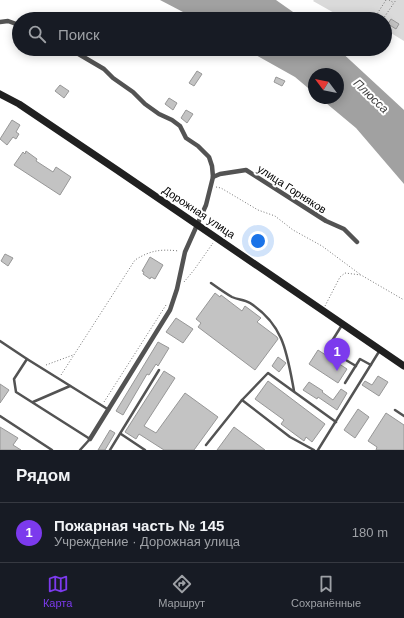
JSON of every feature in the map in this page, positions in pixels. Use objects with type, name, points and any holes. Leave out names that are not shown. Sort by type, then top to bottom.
[{"type":"street","points":[[0,22],[8,21],[12,22]]},
{"type":"street","points":[[82,56],[104,69],[113,78],[133,92],[145,104],[159,114],[172,120],[180,126],[186,138],[198,146],[209,157],[213,177],[206,205],[196,223],[185,252],[174,300],[170,310],[90,439]]},
{"type":"street","name":"Дорожная улица","points":[[0,94],[19,104],[196,223],[404,366]]},
{"type":"street","name":"улица Горняков","points":[[213,177],[220,174],[246,170],[326,221],[344,229],[357,242]]},
{"type":"lane","points":[[211,283],[233,298],[248,301],[265,313],[277,329],[288,358],[294,391]]},
{"type":"lane","points":[[343,323],[327,349],[356,366]]},
{"type":"lane","points":[[0,341],[109,410]]},
{"type":"lane","points":[[318,450],[381,350]]},
{"type":"lane","points":[[27,359],[14,379],[16,392],[90,439],[80,450]]},
{"type":"lane","points":[[345,383],[360,359],[371,366]]},
{"type":"lane","points":[[110,450],[159,370]]},
{"type":"lane","points":[[206,445],[242,400],[268,373],[336,422]]},
{"type":"lane","points":[[33,402],[70,386]]},
{"type":"lane","points":[[242,400],[290,437],[314,450]]},
{"type":"lane","points":[[395,410],[404,416]]},
{"type":"lane","points":[[0,416],[52,450]]},
{"type":"lane","points":[[121,434],[145,450]]},
{"type":"path","points":[[378,12],[386,0]]},
{"type":"path","points":[[389,0],[394,3]]},
{"type":"path","points":[[387,12],[396,0]]},
{"type":"path","points":[[211,185],[221,188],[258,210],[275,216],[293,230],[322,246],[361,276],[404,300]]},
{"type":"path","points":[[58,379],[136,260],[146,253],[159,250],[185,252]]},
{"type":"path","points":[[323,310],[340,277],[345,273],[361,276]]},
{"type":"path","points":[[40,367],[74,355]]},
{"type":"shaded area","points":[[404,0],[404,41],[392,34],[392,12],[333,12],[313,1]]},
{"type":"water","points":[[160,0],[276,0],[293,12],[183,12]]},
{"type":"water","name":"Плюсса","points":[[258,56],[346,56],[404,110],[404,184],[356,128],[327,104],[344,104],[344,68],[308,68],[308,88],[295,77]]},
{"type":"building","points":[[392,20],[399,24],[396,29],[392,26]]},
{"type":"building","points":[[197,71],[202,74],[194,86],[189,83]]},
{"type":"building","points":[[276,77],[285,81],[282,86],[274,82]]},
{"type":"building","points":[[60,85],[69,91],[64,98],[55,91]]},
{"type":"building","points":[[169,98],[177,103],[173,110],[165,104]]},
{"type":"building","points":[[186,110],[193,114],[187,123],[181,118]]},
{"type":"building","points":[[12,120],[20,125],[16,132],[19,134],[16,139],[13,137],[7,145],[0,139]]},
{"type":"building","points":[[26,151],[37,159],[36,161],[53,172],[56,167],[71,177],[60,195],[14,165],[23,152],[25,154]]},
{"type":"building","points":[[5,254],[13,258],[8,266],[1,261]]},
{"type":"building","points":[[150,257],[163,265],[155,279],[151,277],[150,279],[143,274],[144,272],[142,271]]},
{"type":"building","points":[[215,293],[220,297],[221,295],[242,311],[245,306],[261,318],[257,322],[277,337],[278,339],[255,370],[198,327],[201,323],[196,319]]},
{"type":"building","points":[[176,318],[193,329],[183,343],[166,332]]},
{"type":"building","points":[[158,342],[169,348],[158,366],[156,364],[149,375],[147,374],[123,415],[116,411]]},
{"type":"building","points":[[318,350],[347,369],[338,383],[309,364]]},
{"type":"building","points":[[278,357],[286,363],[279,372],[272,366]]},
{"type":"building","points":[[164,371],[175,378],[144,426],[156,433],[185,393],[218,417],[194,450],[164,450],[139,434],[136,439],[125,432]]},
{"type":"building","points":[[378,376],[388,382],[379,396],[362,385],[365,381],[372,385]]},
{"type":"building","points":[[268,381],[325,424],[312,442],[306,437],[304,441],[281,424],[284,420],[255,399]]},
{"type":"building","points":[[309,382],[333,400],[341,389],[347,393],[337,410],[318,397],[317,399],[303,390]]},
{"type":"building","points":[[0,384],[9,390],[0,403]]},
{"type":"building","points":[[358,409],[369,417],[355,438],[344,430]]},
{"type":"building","points":[[386,413],[404,425],[404,450],[376,450],[377,447],[368,441]]},
{"type":"building","points":[[0,427],[18,438],[13,445],[21,450],[0,450]]},
{"type":"building","points":[[234,427],[265,450],[217,450]]},
{"type":"building","points":[[110,430],[115,433],[105,450],[98,450]]},
{"type":"place","name":"Пожарная часть № 145","points":[[337,371]]}]
